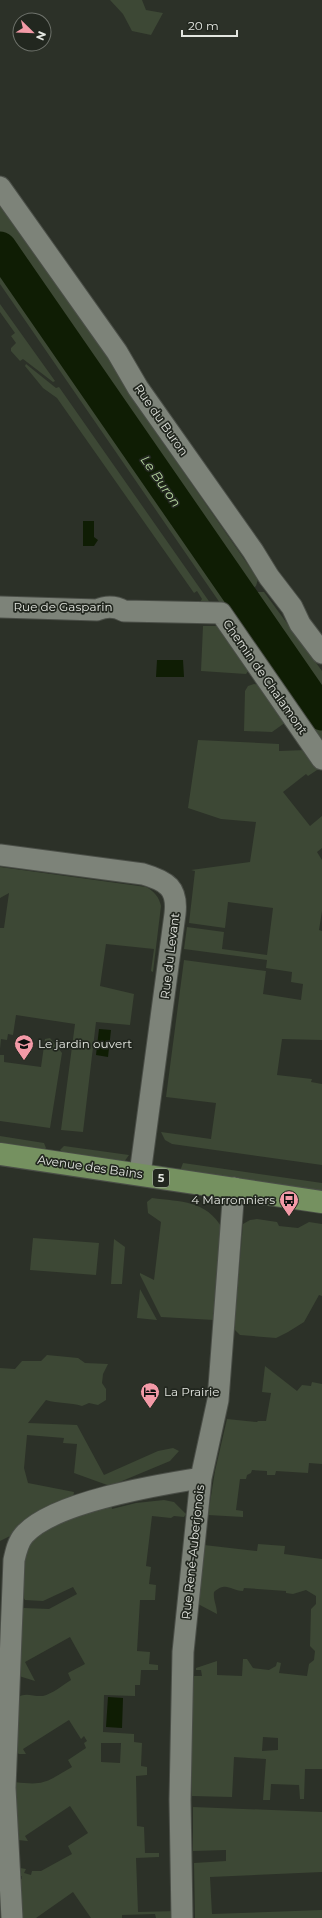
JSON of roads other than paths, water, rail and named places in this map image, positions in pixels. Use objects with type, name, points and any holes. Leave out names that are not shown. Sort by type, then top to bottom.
[{"type":"main road","name":"Avenue des Bains","points":[[0,1154],[322,1202]]},
{"type":"street","name":"Rue du Buron","points":[[0,187],[117,352],[138,388],[253,551],[263,568],[292,607],[300,624],[322,654]]},
{"type":"street","name":"Rue de Gasparin","points":[[0,607],[97,610],[103,607],[118,607],[124,611],[221,614]]},
{"type":"street","name":"Chemin de Chalamont","points":[[221,614],[322,759]]},
{"type":"street","name":"Rue du Levant","points":[[0,855],[143,874],[168,884],[172,890],[176,900],[175,914],[140,1174]]},
{"type":"street","name":"Rue René-Auberjonois","points":[[182,1918],[180,1800],[183,1652],[201,1478],[218,1400],[234,1188]]},
{"type":"street","points":[[12,1918],[5,1788],[13,1567],[17,1547],[23,1536],[31,1527],[66,1510],[120,1493],[201,1478]]},
{"type":"waterway","name":"Le Buron","points":[[0,248],[322,714]]},
{"type":"place","name":"Le jardin ouvert","points":[[24,1061]]},
{"type":"place","name":"4 Marronniers","points":[[289,1217]]},
{"type":"place","name":"La Prairie","points":[[150,1409]]}]
